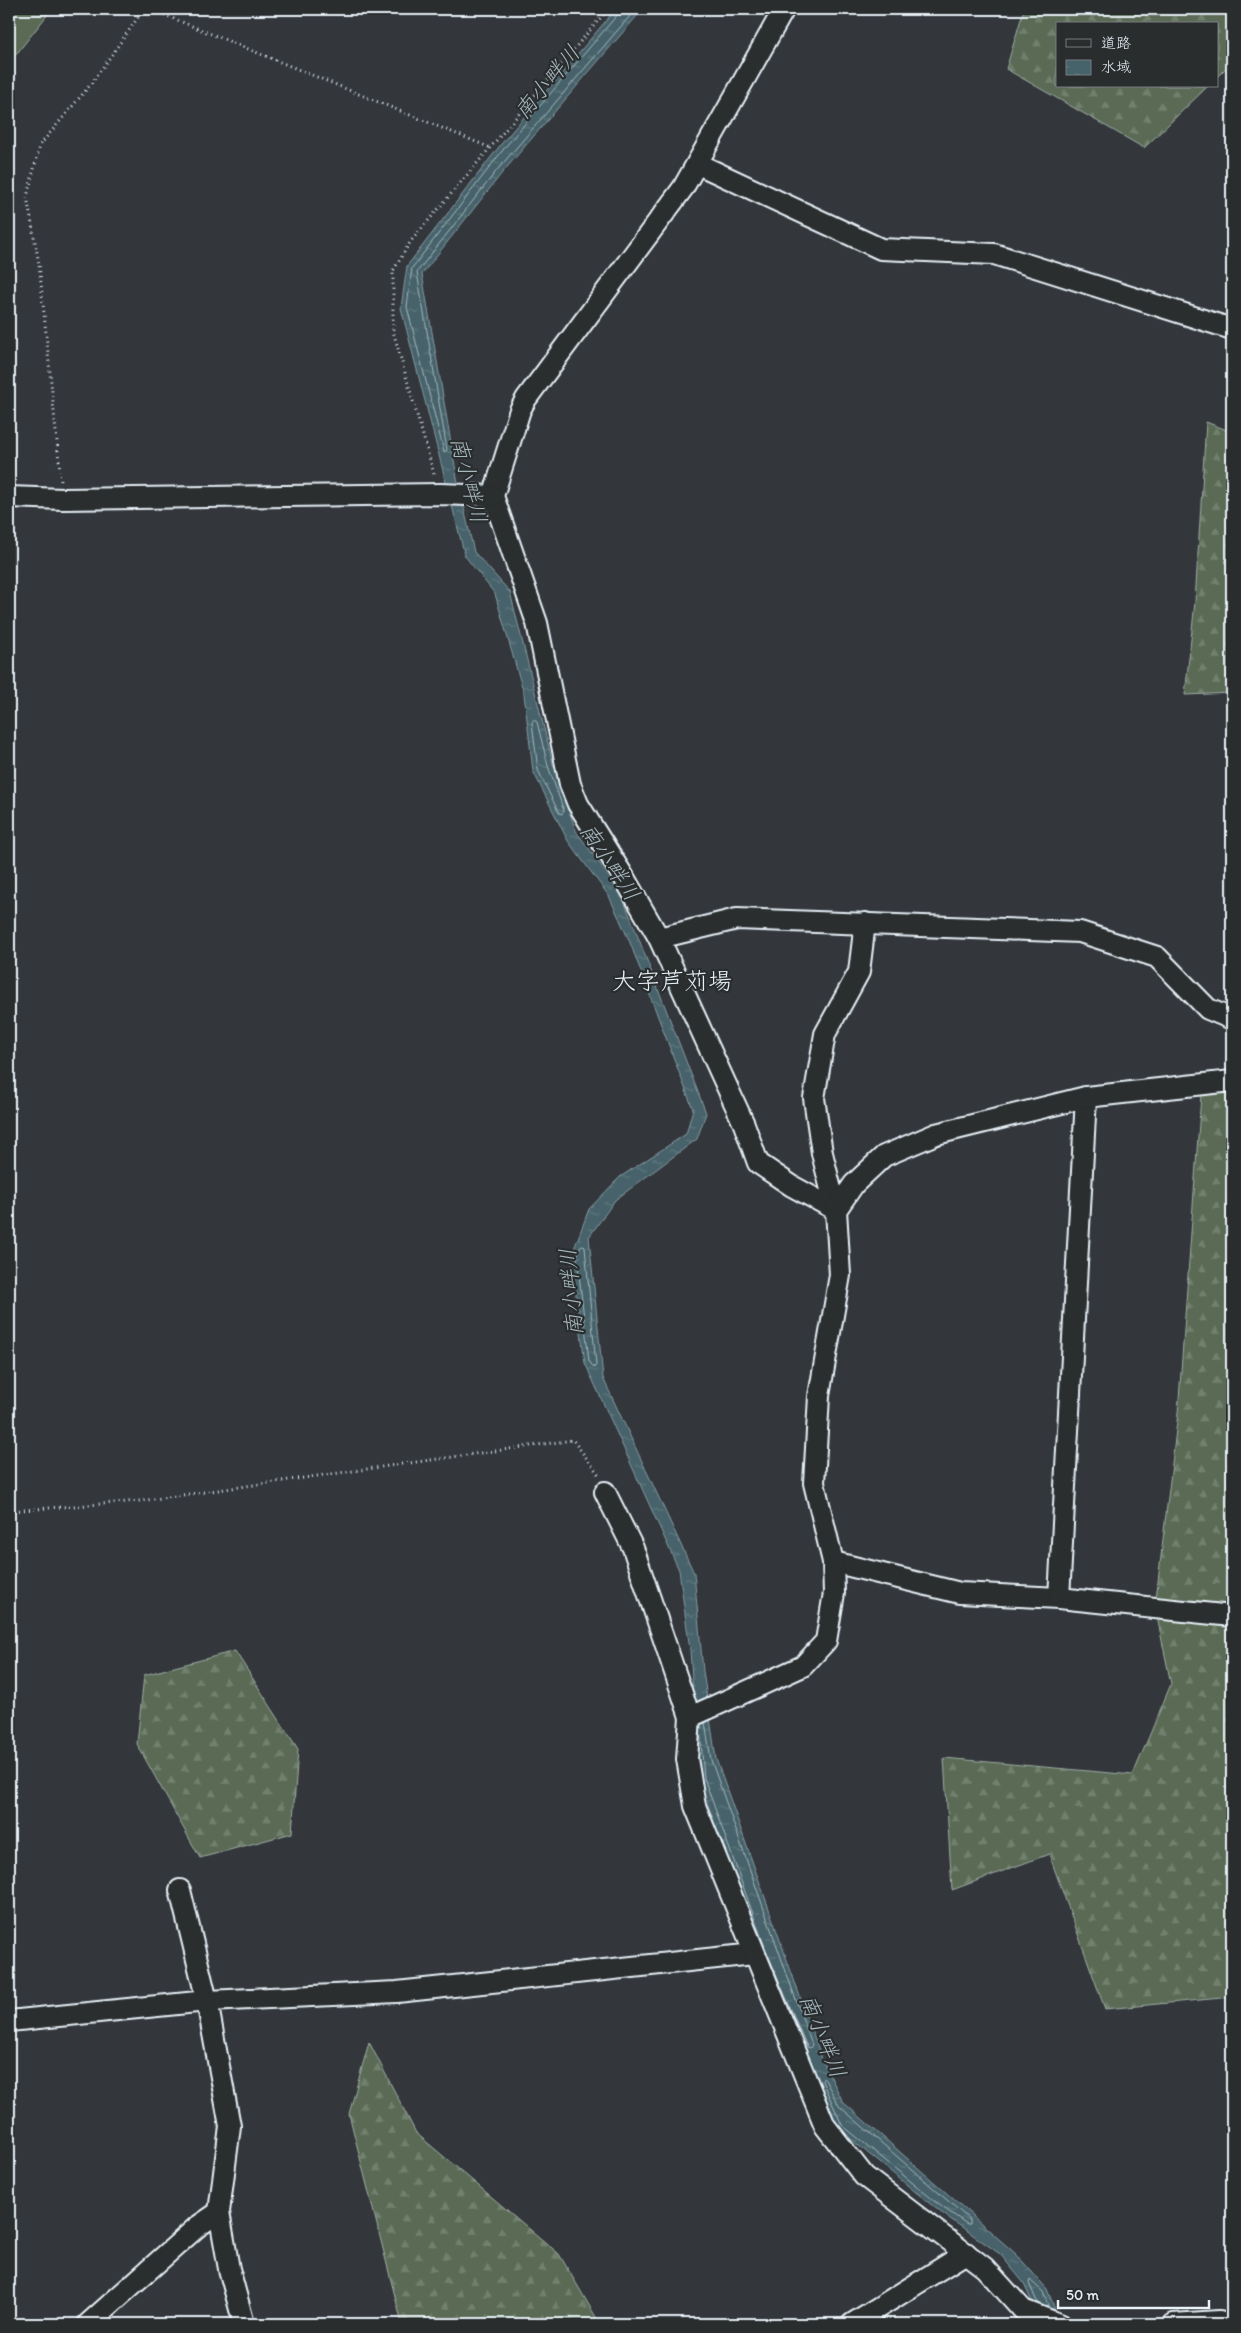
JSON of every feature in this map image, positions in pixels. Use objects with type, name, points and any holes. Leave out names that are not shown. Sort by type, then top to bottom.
[{"type":"street","points":[[784,9],[683,188],[526,398],[484,495],[537,623],[570,784],[578,804],[659,938],[744,1124],[758,1163],[792,1186],[836,1210]]},
{"type":"street","points":[[698,164],[881,249],[994,254],[1232,329]]},
{"type":"street","points":[[9,497],[63,499],[484,495]]},
{"type":"street","points":[[659,938],[738,919],[1080,932],[1157,957],[1208,1009],[1232,1019]]},
{"type":"street","points":[[690,1717],[803,1666],[826,1641],[834,1593],[833,1562],[814,1483],[819,1396],[840,1275],[836,1210],[822,1153],[814,1098],[825,1034],[860,972],[864,923]]},
{"type":"street","points":[[836,1210],[854,1184],[884,1156],[936,1134],[1086,1097],[1232,1081]]},
{"type":"street","points":[[1059,1598],[1086,1097]]},
{"type":"street","points":[[605,1492],[633,1548],[690,1717],[687,1759],[695,1806],[825,2126],[864,2176],[985,2268],[1023,2310],[1059,2324]]},
{"type":"street","points":[[833,1562],[960,1593],[1059,1598],[1232,1616]]},
{"type":"street","points":[[180,1890],[207,2001],[230,2126],[219,2212],[229,2269],[244,2324]]},
{"type":"street","points":[[9,2021],[207,2001],[397,1992],[754,1954]]},
{"type":"street","points":[[88,2324],[197,2227],[219,2212]]},
{"type":"street","points":[[852,2324],[966,2253]]},
{"type":"street","points":[[1173,2324],[1219,2321],[1232,2324]]},
{"type":"path","points":[[63,499],[39,264],[27,197],[40,145],[91,84],[144,9]]},
{"type":"path","points":[[150,9],[491,148]]},
{"type":"path","points":[[443,494],[393,331],[393,271],[410,241],[608,9]]},
{"type":"path","points":[[9,1511],[140,1501],[573,1440],[599,1476],[605,1492]]},
{"type":"green space","points":[[9,9],[52,9],[14,57],[9,339]]},
{"type":"green space","points":[[1024,9],[1232,9],[1232,62],[1218,76],[1218,22],[1056,22],[1056,88],[1206,88],[1144,148],[1006,69]]},
{"type":"green space","points":[[1206,422],[1232,432],[1232,693],[1185,695],[1195,602]]},
{"type":"green space","points":[[1232,1088],[1232,1997],[1105,2009],[1049,1854],[952,1890],[944,1758],[1133,1775],[1171,1684],[1155,1607],[1178,1413],[1201,1095]]},
{"type":"green space","points":[[235,1651],[298,1749],[292,1833],[200,1858],[137,1744],[144,1675]]},
{"type":"green space","points":[[369,2042],[416,2133],[559,2254],[600,2324],[402,2324],[349,2114]]},
{"type":"water","points":[[616,9],[643,9],[502,173],[422,274],[457,478],[474,552],[510,592],[553,764],[576,831],[621,893],[706,1113],[697,1139],[615,1200],[589,1237],[603,1378],[694,1573],[703,1671],[716,1759],[822,2059],[843,2102],[1016,2254],[1047,2289],[1061,2324],[1042,2324],[1023,2282],[1000,2254],[939,2211],[837,2128],[745,1909],[699,1779],[690,1650],[679,1570],[585,1363],[571,1257],[589,1209],[620,1177],[686,1134],[693,1109],[629,940],[609,896],[568,841],[533,771],[524,694],[495,594],[465,556],[401,308],[407,266],[502,143]]},
{"type":"district","name":"大字芦苅場","points":[[672,980]]},
{"type":"water label","name":"南小畔川","points":[[547,82]]},
{"type":"water label","name":"南小畔川","points":[[469,480]]},
{"type":"water label","name":"南小畔川","points":[[610,862]]},
{"type":"water label","name":"南小畔川","points":[[571,1292]]},
{"type":"water label","name":"南小畔川","points":[[823,2036]]}]
